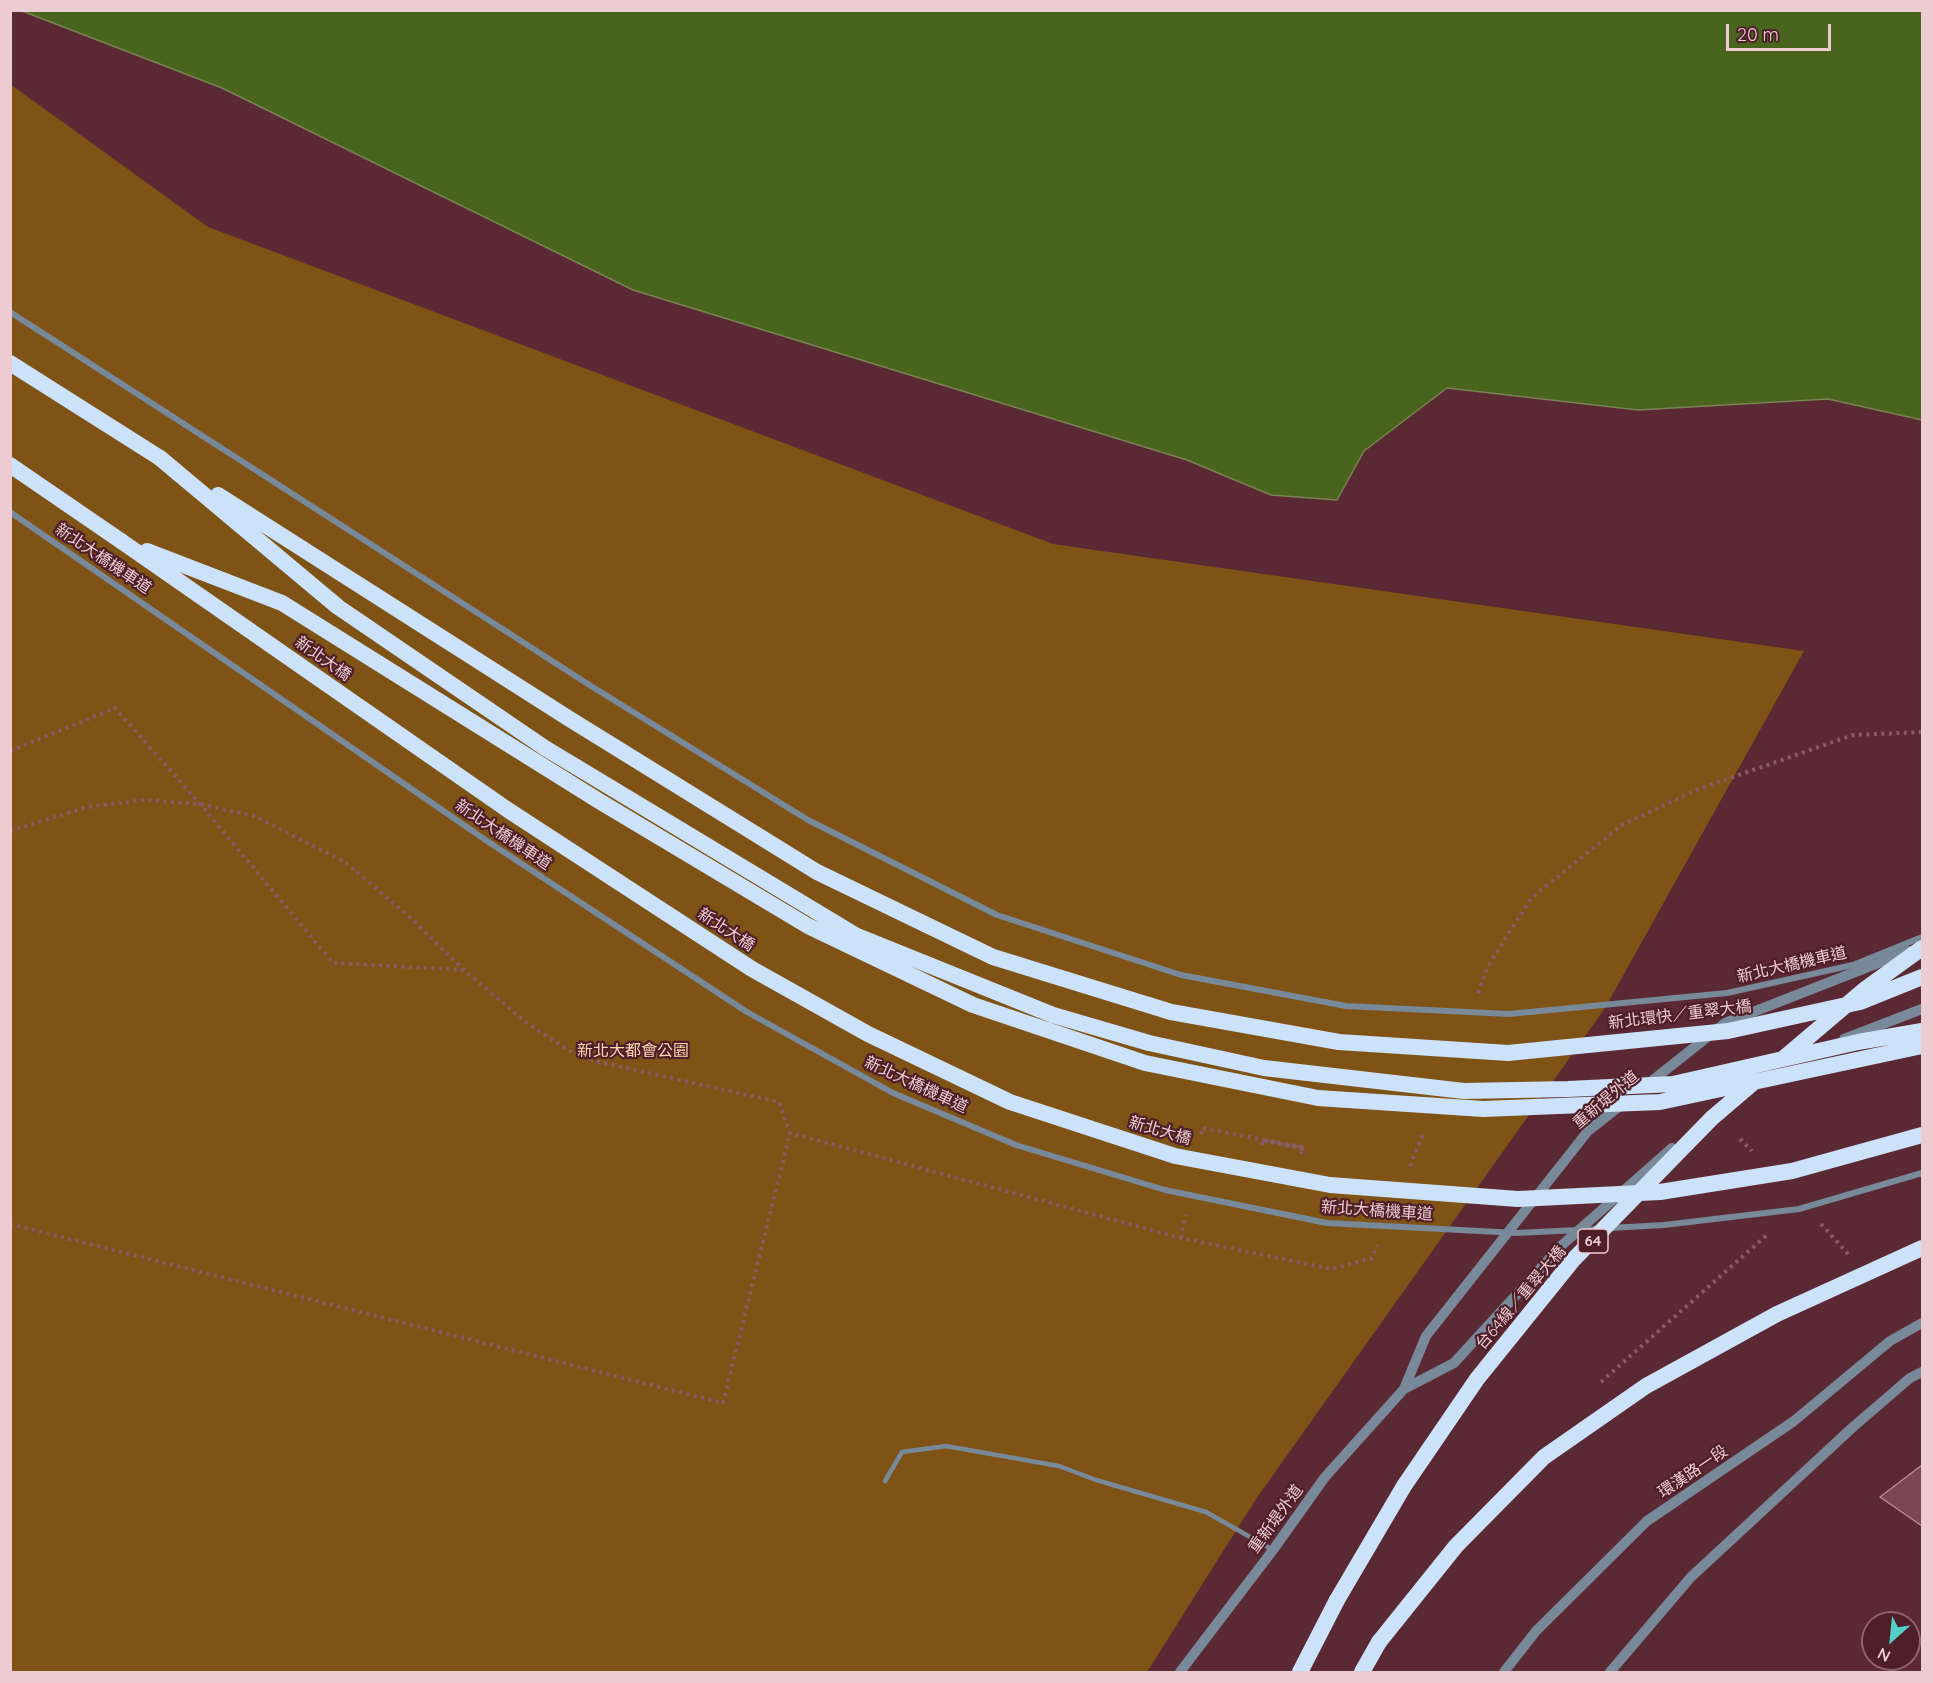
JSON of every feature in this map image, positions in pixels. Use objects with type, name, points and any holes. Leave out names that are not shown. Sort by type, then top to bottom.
[{"type":"highway","points":[[10,363],[160,458],[338,607],[545,748],[857,936],[1053,1016],[1149,1043],[1264,1068],[1464,1091],[1673,1084],[1858,1042],[1923,1030]]},
{"type":"highway","name":"新北環快／重翠大橋","points":[[160,458],[568,718],[817,872],[993,957],[1171,1012],[1339,1042],[1508,1053],[1728,1031],[1860,1002],[1923,977]]},
{"type":"highway","name":"新北大橋","points":[[10,465],[508,810],[752,969],[868,1034],[1010,1102],[1175,1156],[1330,1185],[1518,1199],[1660,1192],[1792,1171],[1923,1135]]},
{"type":"highway","points":[[121,540],[282,603],[600,801],[808,926],[973,1005],[1145,1064],[1318,1098],[1483,1109],[1660,1102],[1923,1046]]},
{"type":"highway","name":"台64線／重翠大橋","points":[[1300,1672],[1337,1600],[1404,1486],[1477,1379],[1573,1260],[1712,1118],[1864,990],[1923,947]]},
{"type":"highway","points":[[1362,1672],[1378,1642],[1456,1546],[1544,1458],[1646,1386],[1777,1314],[1923,1248]]},
{"type":"street","name":"新北大橋機車道","points":[[10,312],[591,686],[808,820],[997,915],[1170,972],[1346,1006],[1509,1014],[1727,993],[1853,965],[1923,938]]},
{"type":"street","name":"新北大橋機車道","points":[[10,512],[487,841],[747,1012],[893,1093],[1016,1145],[1165,1190],[1327,1222],[1517,1233],[1664,1225],[1799,1209],[1923,1173]]},
{"type":"street","name":"重新堤外道","points":[[1180,1672],[1273,1550],[1325,1477],[1404,1389],[1426,1336],[1588,1131],[1725,1023],[1923,947]]},
{"type":"street","name":"重新堤外道","points":[[1404,1389],[1454,1363],[1562,1245],[1760,1071],[1923,1009]]},
{"type":"street","name":"環漢路一段","points":[[1504,1672],[1536,1631],[1647,1521],[1794,1421],[1890,1341],[1923,1323]]},
{"type":"street","points":[[1610,1672],[1692,1577],[1853,1427],[1910,1378],[1923,1372]]},
{"type":"lane","points":[[885,1481],[902,1452],[946,1446],[1059,1466],[1096,1480],[1206,1512],[1273,1550]]},
{"type":"path","points":[[10,751],[115,708],[200,804],[333,963],[464,970]]},
{"type":"path","points":[[10,1224],[723,1403],[790,1132]]},
{"type":"path","points":[[1817,1220],[1854,1261]]},
{"type":"green space","name":"新北大都會公園","points":[[10,84],[208,227],[1053,544],[1804,651],[1605,1008],[1256,1499],[1147,1672],[11,1672]]},
{"type":"shaded area","points":[[22,11],[1922,11],[1922,420],[1828,399],[1638,410],[1447,388],[1364,451],[1337,500],[1271,495],[1187,460],[633,290],[222,88]]},
{"type":"building","points":[[1922,1465],[1922,1526],[1880,1497]]}]
